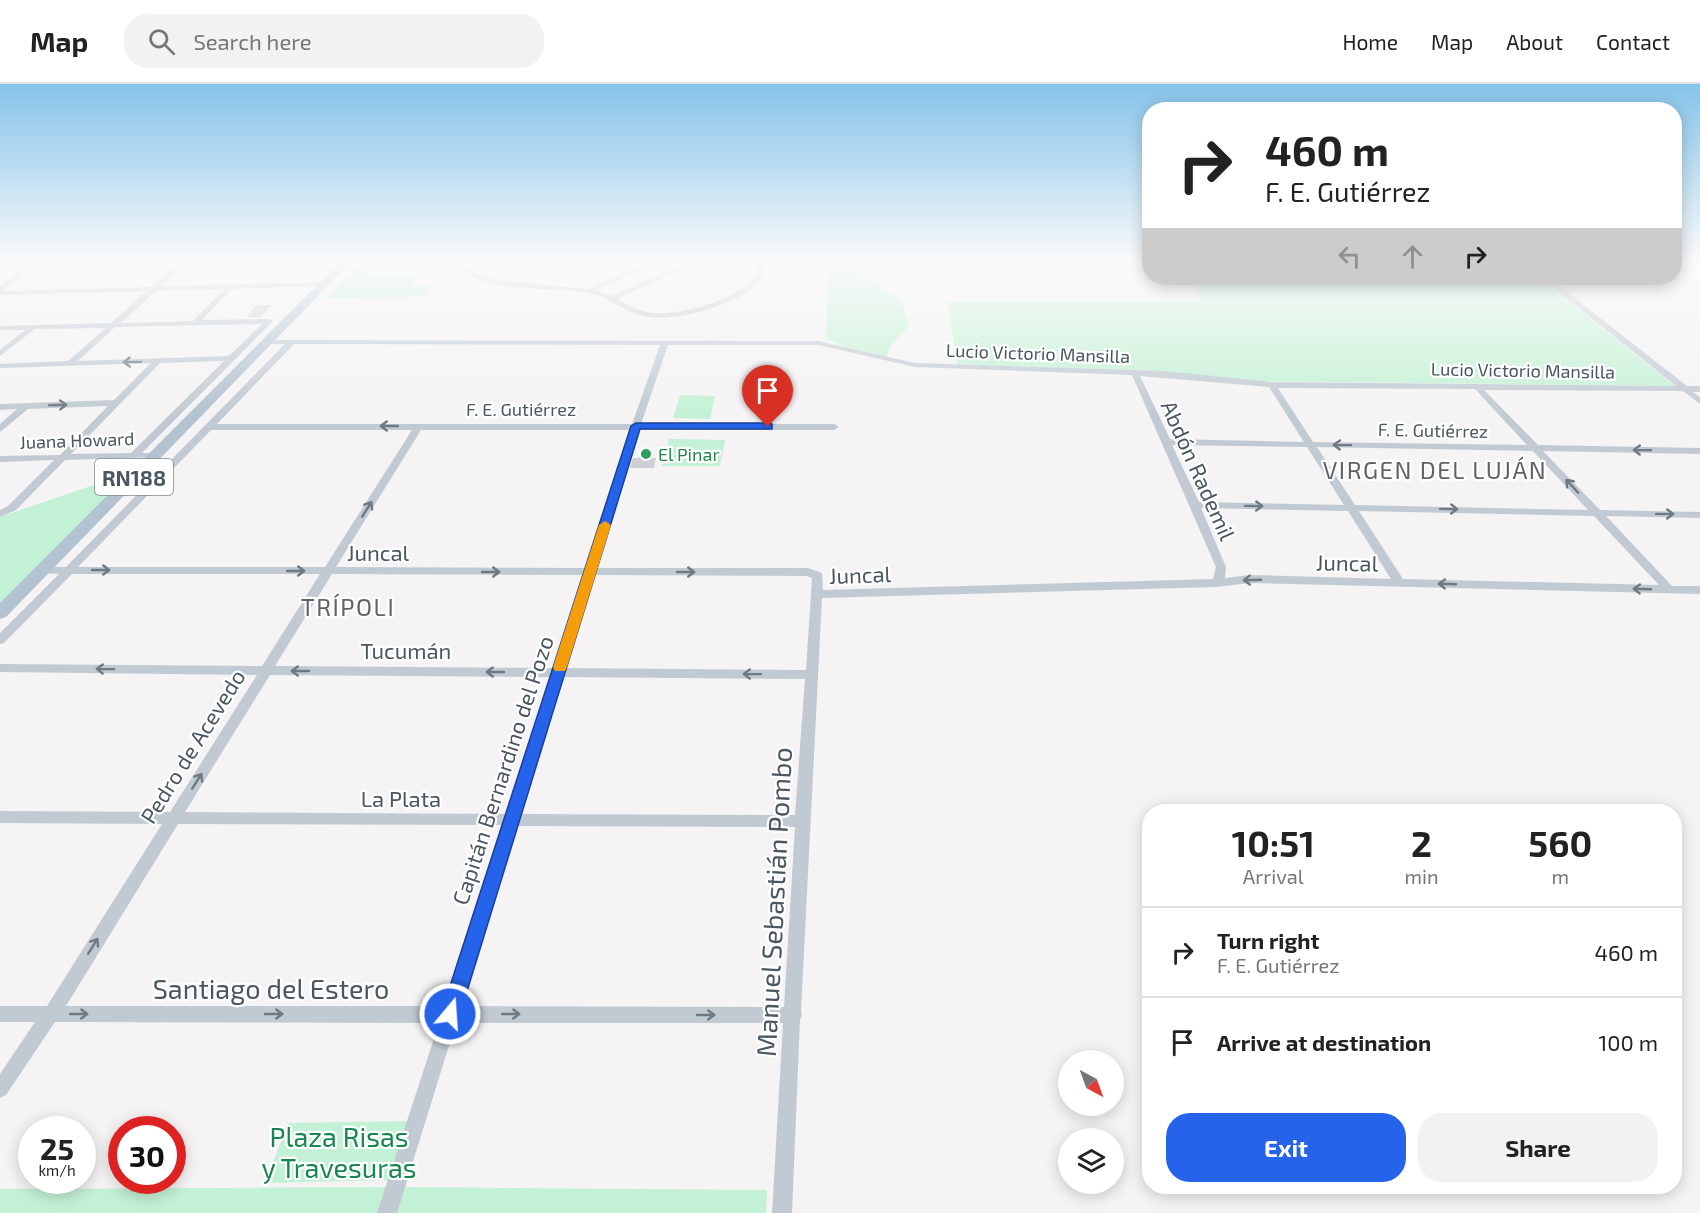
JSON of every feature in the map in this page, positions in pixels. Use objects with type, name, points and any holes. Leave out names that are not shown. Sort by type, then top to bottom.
[{"type":"main road","name":"RN188","points":[[0,613],[298,312]]},
{"type":"street","points":[[71,363],[127,312]]},
{"type":"street","points":[[195,323],[206,312]]},
{"type":"street","points":[[639,312],[645,315],[665,316],[685,312]]},
{"type":"street","points":[[1587,312],[1700,401]]},
{"type":"street","points":[[0,328],[269,321],[135,454]]},
{"type":"street","points":[[0,354],[33,327]]},
{"type":"street","name":"Lucio Victorio Mansilla","points":[[269,342],[818,343],[834,345],[884,360],[915,365],[1135,373],[1272,385],[1700,389]]},
{"type":"street","points":[[0,640],[292,342]]},
{"type":"street","name":"Capitán Bernardino del Pozo","points":[[387,1213],[636,426],[665,343]]},
{"type":"street","points":[[0,366],[233,358]]},
{"type":"street","points":[[3,513],[158,362]]},
{"type":"street","name":"Abdón Rademil","points":[[1135,373],[1196,505],[1221,567],[1220,578],[1216,584]]},
{"type":"street","points":[[1272,385],[1399,582]]},
{"type":"street","points":[[1476,386],[1670,590]]},
{"type":"street","points":[[0,407],[116,403]]},
{"type":"street","points":[[0,429],[26,406]]},
{"type":"street","name":"Pedro de Acevedo","points":[[0,1089],[51,1014],[419,426]]},
{"type":"street","name":"F. E. Gutiérrez","points":[[208,427],[834,427]]},
{"type":"street","name":"F. E. Gutiérrez","points":[[1165,442],[1700,451]]},
{"type":"street","name":"Juana Howard","points":[[0,459],[156,455]]},
{"type":"street","points":[[1196,505],[1700,515]]},
{"type":"street","name":"Juncal","points":[[43,570],[808,572],[818,576],[816,594],[1216,584],[1250,579],[1700,590]]},
{"type":"street","name":"Manuel Sebastián Pombo","points":[[782,1213],[816,594]]},
{"type":"street","name":"Tucumán","points":[[0,668],[811,675]]},
{"type":"street","name":"La Plata","points":[[0,817],[802,821]]},
{"type":"street","name":"Santiago del Estero","points":[[0,1014],[794,1016]]},
{"type":"green space","points":[[827,312],[904,312],[909,326],[890,346],[887,357],[839,345],[826,338]]},
{"type":"green space","points":[[949,312],[1581,312],[1675,386],[1253,381],[1156,371],[957,364]]},
{"type":"green space","points":[[680,395],[715,396],[710,419],[673,418]]},
{"type":"green space","points":[[669,439],[725,440],[720,466],[662,466]]},
{"type":"green space","points":[[120,476],[130,476],[0,606],[0,517]]},
{"type":"green space","name":"Plaza Risas y Travesuras","points":[[410,1121],[392,1180],[265,1183],[288,1123]]},
{"type":"green space","points":[[108,1188],[108,1194],[186,1194],[186,1188],[767,1190],[766,1213],[0,1213],[0,1189],[18,1189],[18,1194],[96,1194],[96,1189]]},
{"type":"building","points":[[251,312],[265,312],[261,317],[246,317]]},
{"type":"building","points":[[642,450],[652,450],[650,458],[656,458],[654,468],[630,468],[633,458],[639,458]]},
{"type":"slow traffic","points":[[560,667],[605,525]]},
{"type":"place","name":"El Pinar","points":[[646,454]]},
{"type":"district","name":"VIRGEN DEL LUJÁN","points":[[1435,469]]},
{"type":"district","name":"TRÍPOLI","points":[[348,606]]},
{"type":"route","points":[[450,1014],[636,426],[768,427]]}]
